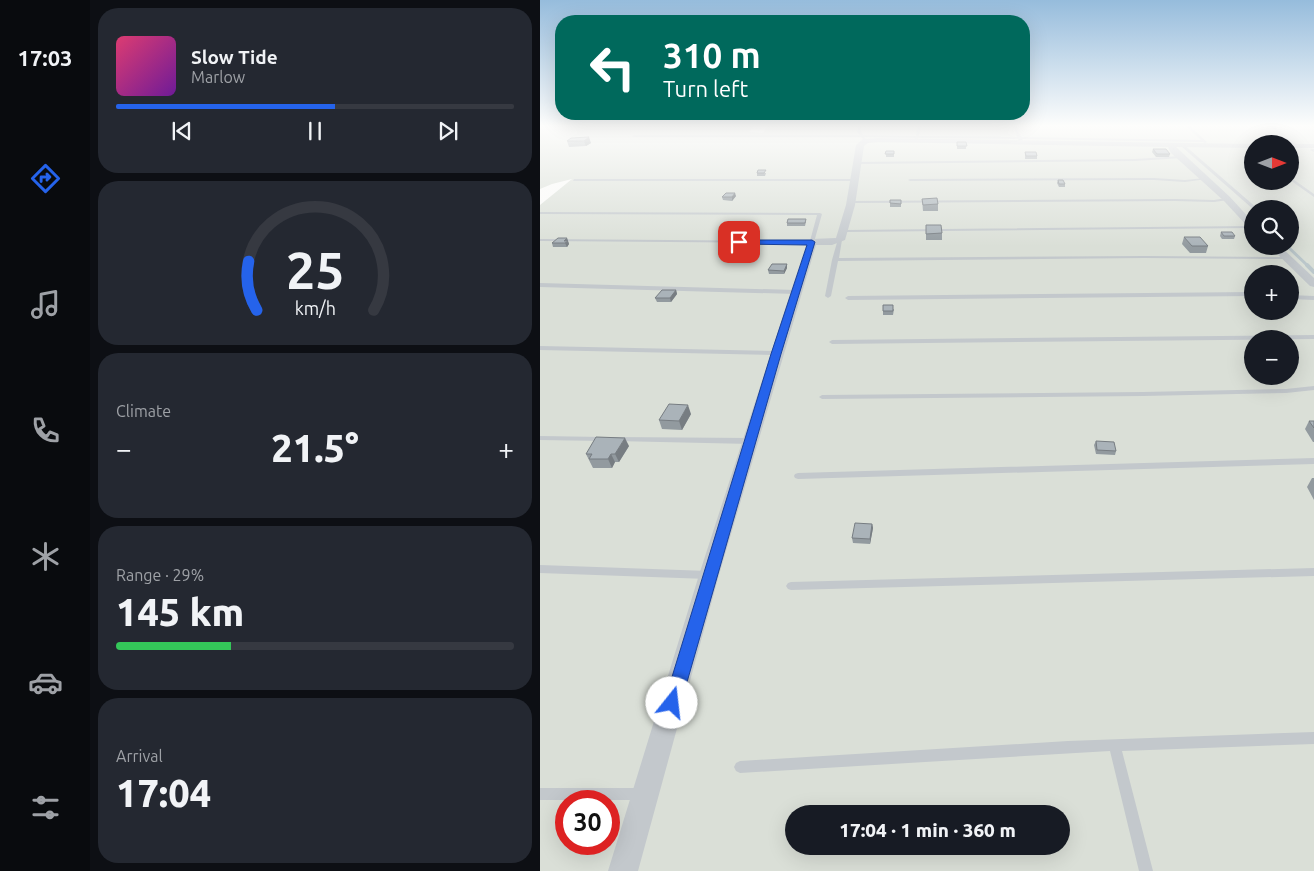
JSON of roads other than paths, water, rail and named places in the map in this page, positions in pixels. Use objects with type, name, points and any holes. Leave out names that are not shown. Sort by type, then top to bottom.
[{"type":"street","points":[[623,871],[776,354],[812,242],[832,242],[842,235],[852,202],[857,166]]},
{"type":"street","points":[[1190,166],[1244,217]]},
{"type":"street","points":[[1284,255],[1314,284]]},
{"type":"lane","points":[[1202,166],[1245,200]]},
{"type":"lane","points":[[910,180],[1154,179],[1194,181],[1205,179]]},
{"type":"lane","points":[[574,180],[854,180]]},
{"type":"lane","points":[[1299,185],[1314,196]]},
{"type":"lane","points":[[852,202],[1214,201],[1227,199]]},
{"type":"lane","points":[[540,213],[819,213],[812,242],[540,240]]},
{"type":"lane","points":[[828,296],[842,235],[1244,226]]},
{"type":"lane","points":[[835,260],[1146,257],[1287,258]]},
{"type":"lane","points":[[540,285],[796,292]]},
{"type":"lane","points":[[848,298],[1244,294]]},
{"type":"lane","points":[[1299,297],[1314,298]]},
{"type":"lane","points":[[832,342],[1314,336]]},
{"type":"lane","points":[[540,348],[776,354]]},
{"type":"lane","points":[[822,397],[1143,394],[1286,391],[1314,388]]},
{"type":"lane","points":[[540,438],[751,441]]},
{"type":"lane","points":[[798,476],[1314,461]]},
{"type":"lane","points":[[540,569],[710,575]]},
{"type":"lane","points":[[791,586],[1314,572]]},
{"type":"lane","points":[[740,767],[1114,745],[1314,738]]},
{"type":"lane","points":[[1114,745],[1146,871]]},
{"type":"lane","points":[[540,794],[646,794]]},
{"type":"waterway","points":[[1296,255],[1308,266]]},
{"type":"waterway","points":[[1308,266],[1314,272]]}]
